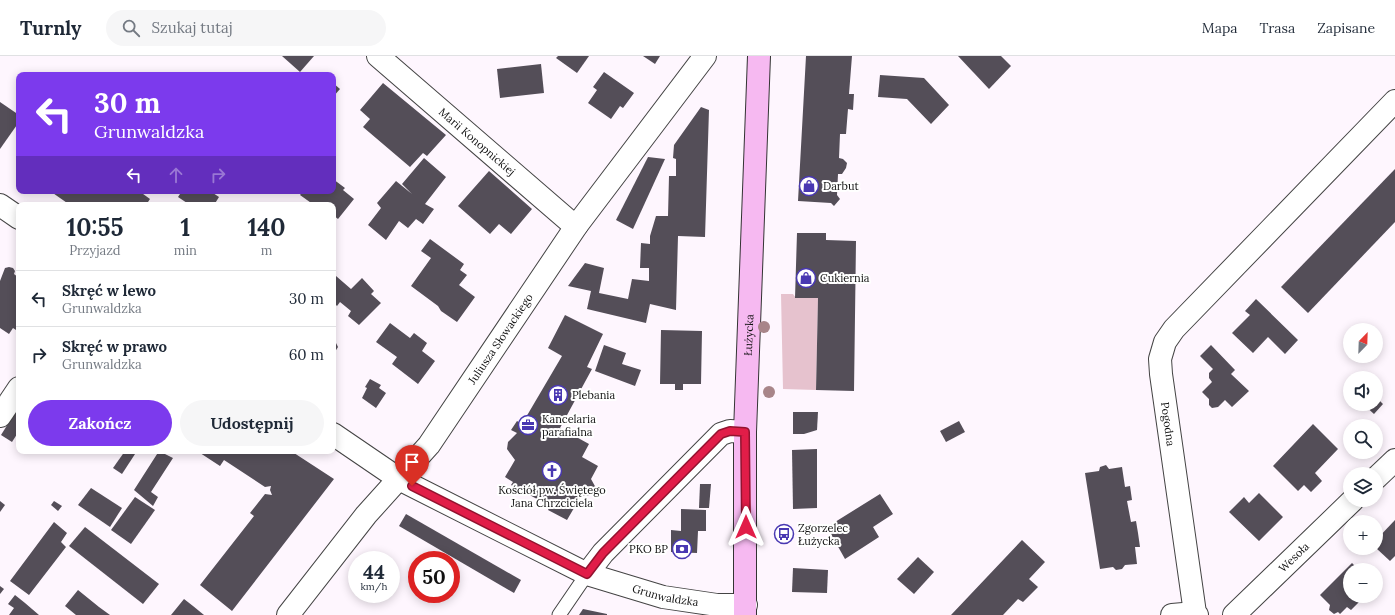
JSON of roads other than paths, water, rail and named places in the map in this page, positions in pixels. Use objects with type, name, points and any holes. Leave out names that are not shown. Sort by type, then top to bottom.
[{"type":"main road","name":"Łużycka","points":[[745,610],[745,432],[760,56]]},
{"type":"street","name":"Marii Konopnickiej","points":[[378,56],[569,221],[577,225]]},
{"type":"street","name":"Juliusza Słowackiego","points":[[288,615],[366,515],[429,445],[577,225],[705,56]]},
{"type":"street","name":"Pogodna","points":[[1172,615],[1196,614],[1161,374],[1160,359],[1165,342],[1174,329],[1239,264],[1395,101]]},
{"type":"street","points":[[0,205],[16,216]]},
{"type":"street","points":[[0,416],[16,392]]},
{"type":"street","points":[[587,574],[603,553],[721,434],[730,431],[745,432]]},
{"type":"street","name":"Grunwaldzka","points":[[336,436],[399,479],[587,574],[663,597],[745,610]]},
{"type":"street","points":[[1383,471],[1395,460]]},
{"type":"street","name":"Wesoła","points":[[1234,615],[1346,507]]},
{"type":"lane","points":[[559,615],[587,574]]},
{"type":"place","name":"Darbut","points":[[809,186]]},
{"type":"place","name":"Cukiernia","points":[[806,278]]},
{"type":"place","name":"Plebania","points":[[558,395]]},
{"type":"place","name":"Kancelaria parafialna","points":[[528,425]]},
{"type":"place","name":"Kościół pw. Świętego Jana Chrzciciela","points":[[552,471]]},
{"type":"place","name":"Zgorzelec Łużycka","points":[[784,534]]},
{"type":"place","name":"PKO BP","points":[[682,549]]}]
